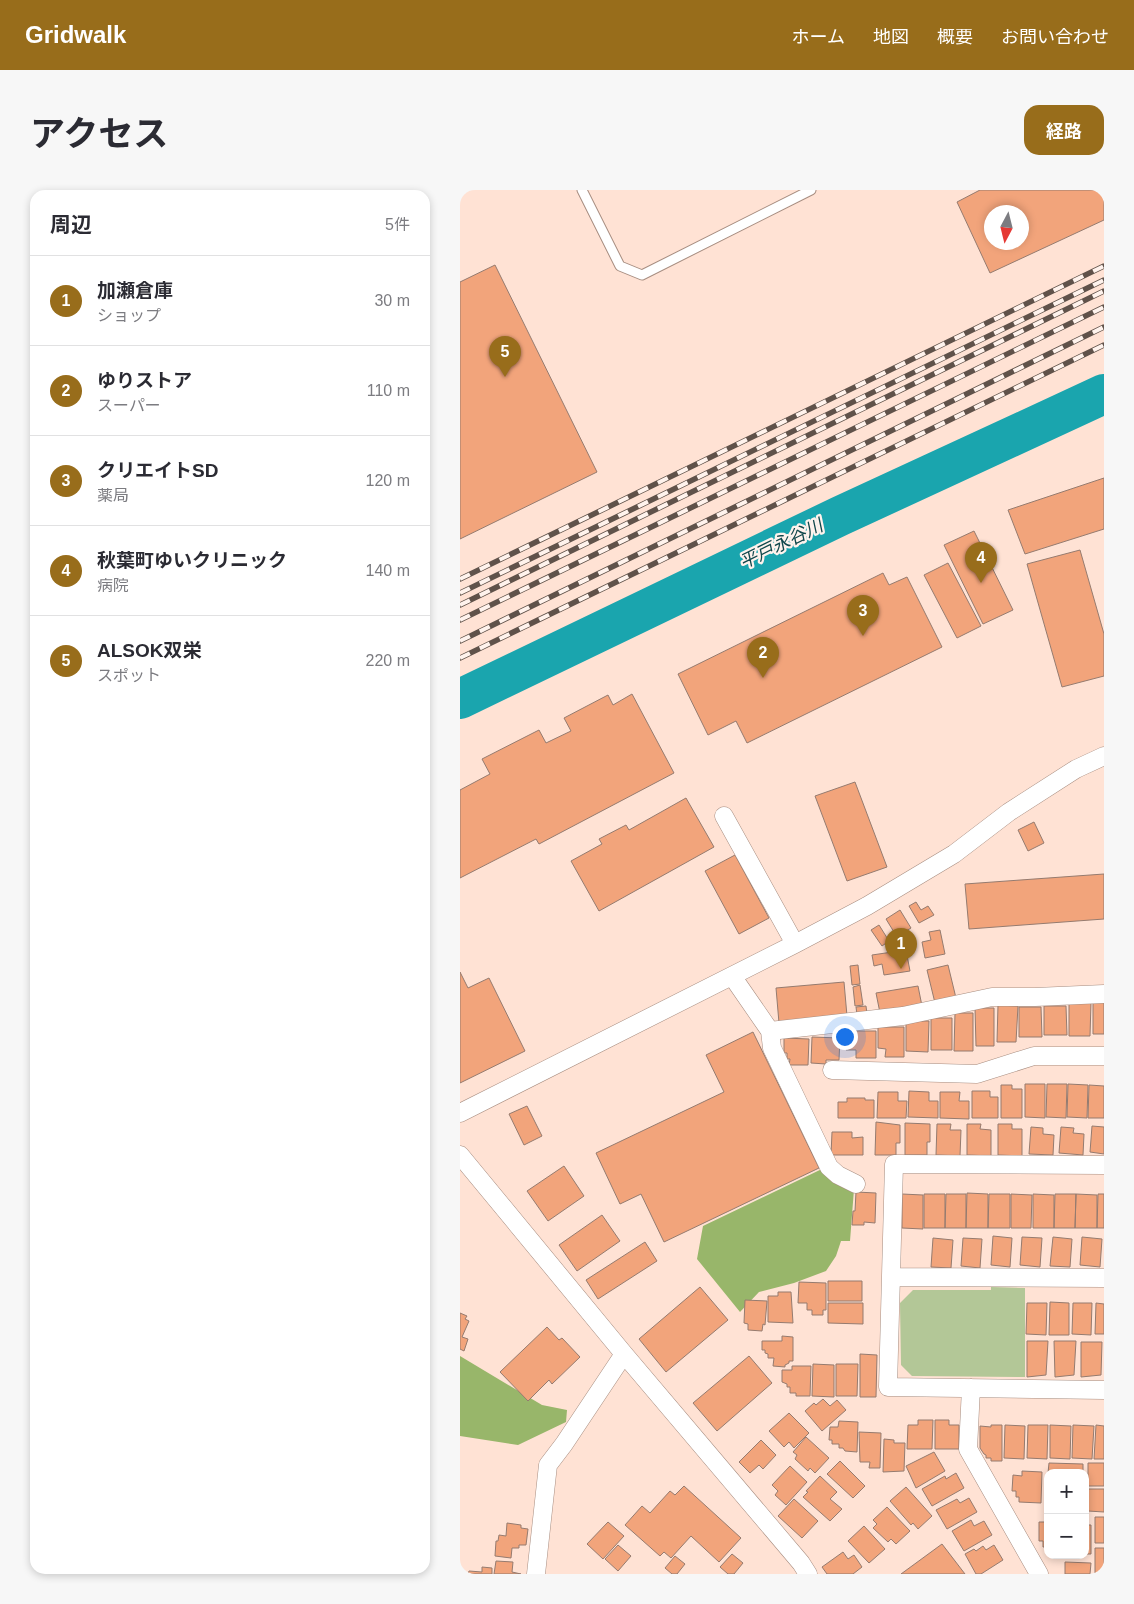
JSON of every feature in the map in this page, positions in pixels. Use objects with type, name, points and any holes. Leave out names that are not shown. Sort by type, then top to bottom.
[{"type":"street","points":[[460,1113],[867,906],[954,854],[1009,812],[1076,769],[1104,756]]},
{"type":"street","points":[[724,816],[795,944]]},
{"type":"street","points":[[732,976],[770,1031],[772,1048],[829,1167],[838,1175],[856,1184]]},
{"type":"street","points":[[770,1031],[902,1016],[992,997],[1104,994]]},
{"type":"street","points":[[832,1070],[977,1074],[1034,1056],[1104,1056]]},
{"type":"street","points":[[460,1155],[624,1354],[801,1563],[808,1574]]},
{"type":"street","points":[[1104,1165],[894,1164],[888,1387],[1104,1390]]},
{"type":"street","points":[[891,1277],[1104,1278]]},
{"type":"street","points":[[536,1574],[548,1466],[624,1354]]},
{"type":"street","points":[[971,1388],[968,1449],[1039,1574]]},
{"type":"lane","points":[[582,190],[620,266],[642,275],[811,190]]},
{"type":"green space","points":[[824,1168],[854,1189],[850,1241],[841,1241],[836,1256],[826,1271],[794,1283],[759,1292],[740,1312],[697,1259],[703,1226]]},
{"type":"green space","points":[[991,1287],[1025,1288],[1025,1377],[912,1376],[901,1365],[900,1303],[913,1290],[991,1290]]},
{"type":"green space","points":[[460,1356],[542,1405],[567,1410],[566,1422],[518,1445],[460,1436]]},
{"type":"building","points":[[980,190],[1104,190],[1104,220],[990,273],[957,202]]},
{"type":"building","points":[[495,265],[597,472],[460,539],[460,282]]},
{"type":"building","points":[[1104,478],[1104,529],[1025,554],[1008,510]]},
{"type":"building","points":[[974,531],[1013,610],[983,624],[944,545]]},
{"type":"building","points":[[1080,550],[1104,634],[1104,676],[1062,687],[1027,564]]},
{"type":"building","points":[[948,563],[981,626],[957,638],[924,575]]},
{"type":"building","points":[[883,573],[889,585],[907,577],[942,647],[747,743],[736,721],[708,735],[678,674]]},
{"type":"building","points":[[632,694],[674,773],[539,844],[536,839],[460,878],[460,790],[490,774],[482,759],[539,730],[546,743],[571,731],[564,718],[608,695],[613,705]]},
{"type":"building","points":[[855,782],[887,867],[847,881],[815,796]]},
{"type":"building","points":[[686,798],[714,847],[599,911],[571,861],[602,844],[599,839],[626,825],[629,830]]},
{"type":"building","points":[[1034,822],[1044,843],[1028,851],[1018,830]]},
{"type":"building","points":[[735,855],[769,918],[739,934],[705,871]]},
{"type":"building","points":[[1104,874],[1104,919],[969,929],[965,884]]},
{"type":"building","points":[[916,902],[921,910],[928,906],[934,915],[919,923],[909,906]]},
{"type":"building","points":[[900,910],[911,928],[897,937],[886,919]]},
{"type":"building","points":[[879,925],[889,941],[882,946],[871,930]]},
{"type":"building","points":[[940,930],[945,954],[925,958],[922,942],[931,940],[929,932]]},
{"type":"building","points":[[906,950],[910,971],[884,975],[882,964],[874,966],[872,955]]},
{"type":"building","points":[[858,965],[860,984],[852,985],[850,966]]},
{"type":"building","points":[[948,965],[956,998],[935,1003],[927,970]]},
{"type":"building","points":[[460,972],[468,988],[489,978],[525,1051],[460,1083]]},
{"type":"building","points":[[844,982],[847,1016],[779,1023],[776,988]]},
{"type":"building","points":[[860,985],[863,1005],[855,1006],[853,987]]},
{"type":"building","points":[[918,986],[922,1006],[880,1013],[876,993]]},
{"type":"building","points":[[1093,1000],[1104,1001],[1104,1034],[1093,1034]]},
{"type":"building","points":[[1069,1003],[1091,1003],[1090,1036],[1069,1036]]},
{"type":"building","points":[[998,1005],[1018,1006],[1016,1042],[997,1042]]},
{"type":"building","points":[[866,1006],[867,1014],[857,1015],[856,1007]]},
{"type":"building","points":[[1044,1006],[1066,1006],[1067,1035],[1044,1035]]},
{"type":"building","points":[[1019,1007],[1041,1007],[1042,1037],[1019,1037]]},
{"type":"building","points":[[975,1008],[994,1008],[994,1046],[976,1046]]},
{"type":"building","points":[[955,1013],[973,1013],[973,1051],[954,1051]]},
{"type":"building","points":[[931,1018],[952,1018],[952,1050],[931,1050]]},
{"type":"building","points":[[906,1021],[929,1021],[928,1052],[906,1051]]},
{"type":"building","points":[[878,1027],[904,1027],[904,1057],[885,1057],[886,1049],[878,1048]]},
{"type":"building","points":[[846,1031],[876,1031],[876,1058],[856,1058],[856,1050],[846,1050]]},
{"type":"building","points":[[753,1032],[819,1168],[664,1242],[641,1194],[620,1204],[596,1153],[724,1092],[706,1055]]},
{"type":"building","points":[[812,1037],[840,1038],[839,1060],[826,1060],[826,1064],[811,1063]]},
{"type":"building","points":[[784,1038],[809,1039],[808,1065],[789,1065],[790,1059],[787,1059],[787,1053],[784,1053]]},
{"type":"building","points":[[1025,1084],[1045,1084],[1045,1118],[1025,1117]]},
{"type":"building","points":[[1047,1084],[1067,1084],[1066,1118],[1046,1117]]},
{"type":"building","points":[[1068,1084],[1088,1085],[1087,1118],[1067,1117]]},
{"type":"building","points":[[1001,1085],[1012,1085],[1012,1089],[1022,1089],[1022,1118],[1001,1118]]},
{"type":"building","points":[[1089,1085],[1104,1086],[1104,1118],[1088,1118]]},
{"type":"building","points":[[909,1091],[929,1092],[929,1101],[938,1101],[938,1118],[908,1117]]},
{"type":"building","points":[[972,1091],[990,1091],[990,1097],[998,1097],[998,1118],[972,1118]]},
{"type":"building","points":[[878,1092],[898,1092],[898,1101],[907,1101],[906,1118],[877,1118]]},
{"type":"building","points":[[940,1092],[960,1092],[959,1101],[969,1101],[969,1119],[940,1118]]},
{"type":"building","points":[[847,1098],[874,1100],[874,1118],[838,1118],[838,1102],[847,1102]]},
{"type":"building","points":[[527,1106],[542,1136],[524,1145],[509,1114]]},
{"type":"building","points":[[876,1122],[900,1125],[900,1143],[896,1143],[896,1155],[875,1155]]},
{"type":"building","points":[[905,1123],[930,1124],[930,1142],[927,1142],[927,1155],[905,1155]]},
{"type":"building","points":[[937,1124],[951,1124],[950,1130],[961,1130],[960,1156],[936,1155]]},
{"type":"building","points":[[967,1124],[981,1124],[980,1129],[991,1130],[991,1156],[967,1155]]},
{"type":"building","points":[[998,1124],[1012,1124],[1012,1129],[1022,1129],[1022,1156],[998,1155]]},
{"type":"building","points":[[1092,1126],[1104,1127],[1104,1154],[1090,1152]]},
{"type":"building","points":[[1031,1127],[1043,1128],[1043,1134],[1054,1135],[1053,1155],[1029,1154]]},
{"type":"building","points":[[1061,1127],[1074,1128],[1073,1133],[1084,1134],[1083,1155],[1059,1153]]},
{"type":"building","points":[[832,1132],[852,1132],[852,1138],[863,1137],[863,1155],[831,1155]]},
{"type":"building","points":[[564,1166],[584,1196],[548,1221],[527,1191]]},
{"type":"building","points":[[856,1192],[876,1193],[875,1223],[864,1222],[864,1225],[852,1225]]},
{"type":"building","points":[[967,1193],[988,1194],[988,1228],[966,1228]]},
{"type":"building","points":[[902,1194],[923,1195],[923,1229],[902,1228]]},
{"type":"building","points":[[924,1194],[945,1194],[945,1228],[924,1228]]},
{"type":"building","points":[[946,1194],[966,1194],[966,1228],[945,1228]]},
{"type":"building","points":[[989,1194],[1010,1194],[1010,1228],[988,1228]]},
{"type":"building","points":[[1011,1194],[1032,1195],[1031,1228],[1011,1228]]},
{"type":"building","points":[[1033,1194],[1054,1195],[1054,1228],[1033,1228]]},
{"type":"building","points":[[1055,1194],[1076,1194],[1075,1228],[1054,1228]]},
{"type":"building","points":[[1076,1194],[1097,1195],[1097,1228],[1075,1228]]},
{"type":"building","points":[[1098,1194],[1104,1194],[1104,1228],[1097,1228]]},
{"type":"building","points":[[602,1215],[620,1241],[577,1271],[559,1245]]},
{"type":"building","points":[[993,1236],[1012,1238],[1010,1267],[991,1265]]},
{"type":"building","points":[[1022,1237],[1042,1238],[1040,1267],[1020,1265]]},
{"type":"building","points":[[1053,1237],[1072,1239],[1070,1267],[1050,1266]]},
{"type":"building","points":[[1082,1237],[1102,1239],[1100,1267],[1080,1265]]},
{"type":"building","points":[[933,1238],[953,1240],[951,1268],[931,1267]]},
{"type":"building","points":[[963,1238],[982,1239],[980,1268],[961,1266]]},
{"type":"building","points":[[645,1242],[657,1261],[598,1299],[586,1280]]},
{"type":"building","points":[[828,1281],[862,1281],[862,1301],[828,1301]]},
{"type":"building","points":[[799,1282],[826,1283],[826,1310],[823,1310],[823,1315],[812,1315],[812,1310],[807,1310],[807,1303],[798,1303]]},
{"type":"building","points":[[700,1287],[728,1320],[666,1372],[639,1339]]},
{"type":"building","points":[[778,1292],[791,1292],[793,1323],[768,1322],[768,1296],[778,1296]]},
{"type":"building","points":[[745,1300],[767,1301],[765,1325],[763,1324],[762,1331],[748,1330],[748,1324],[744,1323]]},
{"type":"building","points":[[1050,1302],[1069,1303],[1069,1335],[1049,1335]]},
{"type":"building","points":[[828,1303],[863,1303],[863,1324],[828,1323]]},
{"type":"building","points":[[1027,1303],[1047,1303],[1046,1335],[1026,1334]]},
{"type":"building","points":[[1073,1303],[1092,1303],[1091,1335],[1072,1334]]},
{"type":"building","points":[[1096,1303],[1104,1304],[1104,1334],[1095,1334]]},
{"type":"building","points":[[460,1313],[467,1316],[465,1319],[469,1321],[462,1337],[468,1339],[464,1351],[460,1349]]},
{"type":"building","points":[[547,1327],[559,1340],[562,1338],[580,1357],[552,1384],[549,1380],[528,1401],[500,1372]]},
{"type":"building","points":[[782,1336],[793,1337],[793,1361],[789,1361],[785,1367],[773,1366],[774,1358],[768,1358],[765,1350],[762,1350],[762,1341],[782,1341]]},
{"type":"building","points":[[1027,1341],[1048,1341],[1046,1375],[1027,1377]]},
{"type":"building","points":[[1054,1341],[1076,1341],[1074,1375],[1055,1377]]},
{"type":"building","points":[[1081,1342],[1102,1342],[1101,1375],[1081,1377]]},
{"type":"building","points":[[860,1354],[877,1355],[876,1397],[860,1397]]},
{"type":"building","points":[[749,1356],[772,1383],[717,1431],[693,1403]]},
{"type":"building","points":[[813,1364],[834,1365],[834,1397],[812,1396]]},
{"type":"building","points":[[836,1364],[858,1364],[857,1396],[836,1396]]},
{"type":"building","points":[[792,1366],[811,1366],[810,1396],[796,1396],[796,1393],[790,1393],[790,1387],[787,1387],[787,1384],[782,1382],[782,1370],[792,1370]]},
{"type":"building","points":[[823,1399],[830,1406],[837,1400],[846,1410],[822,1431],[805,1411],[814,1403],[816,1405]]},
{"type":"building","points":[[789,1413],[809,1433],[794,1448],[789,1442],[784,1447],[769,1431]]},
{"type":"building","points":[[918,1420],[933,1420],[932,1449],[907,1449],[908,1425],[918,1425]]},
{"type":"building","points":[[935,1420],[949,1420],[949,1425],[959,1425],[959,1449],[935,1449]]},
{"type":"building","points":[[839,1421],[858,1422],[857,1452],[845,1451],[843,1448],[839,1448],[839,1444],[832,1444],[832,1440],[829,1440],[830,1427],[838,1427]]},
{"type":"building","points":[[991,1425],[1002,1425],[1002,1461],[991,1461],[991,1458],[986,1458],[986,1455],[980,1448],[980,1426],[991,1427]]},
{"type":"building","points":[[1005,1425],[1025,1426],[1024,1459],[1004,1458]]},
{"type":"building","points":[[1028,1425],[1048,1425],[1047,1459],[1027,1458]]},
{"type":"building","points":[[1050,1425],[1071,1426],[1070,1459],[1050,1458]]},
{"type":"building","points":[[1073,1425],[1094,1426],[1092,1459],[1072,1458]]},
{"type":"building","points":[[1096,1425],[1104,1426],[1104,1459],[1094,1459]]},
{"type":"building","points":[[859,1432],[881,1433],[880,1468],[869,1468],[870,1462],[860,1462]]},
{"type":"building","points":[[806,1437],[829,1458],[815,1473],[810,1468],[808,1471],[795,1459],[797,1455],[793,1452]]},
{"type":"building","points":[[884,1439],[894,1440],[894,1443],[905,1443],[904,1471],[883,1472]]},
{"type":"building","points":[[761,1440],[776,1455],[763,1469],[759,1465],[750,1473],[739,1462]]},
{"type":"building","points":[[934,1452],[945,1471],[916,1488],[906,1466]]},
{"type":"building","points":[[840,1461],[865,1486],[853,1498],[827,1474]]},
{"type":"building","points":[[1049,1463],[1083,1464],[1083,1469],[1048,1469]]},
{"type":"building","points":[[1088,1463],[1104,1463],[1104,1486],[1089,1486]]},
{"type":"building","points":[[790,1466],[807,1482],[786,1505],[775,1495],[778,1491],[772,1485]]},
{"type":"building","points":[[1022,1471],[1042,1472],[1041,1503],[1019,1502],[1019,1497],[1016,1497],[1016,1491],[1012,1491],[1013,1475],[1022,1476]]},
{"type":"building","points":[[956,1473],[964,1488],[932,1506],[922,1489],[945,1476],[946,1479]]},
{"type":"building","points":[[820,1476],[837,1492],[830,1499],[842,1509],[830,1521],[803,1497]]},
{"type":"building","points":[[684,1486],[741,1538],[719,1562],[691,1536],[671,1558],[664,1552],[660,1556],[625,1525],[642,1506],[650,1513],[670,1491],[675,1495]]},
{"type":"building","points":[[906,1487],[932,1516],[918,1529],[913,1523],[911,1525],[890,1501]]},
{"type":"building","points":[[1089,1489],[1104,1489],[1104,1512],[1089,1511]]},
{"type":"building","points":[[969,1498],[977,1512],[947,1529],[936,1510],[957,1499],[960,1503]]},
{"type":"building","points":[[794,1499],[818,1521],[802,1538],[778,1516]]},
{"type":"building","points":[[887,1507],[910,1531],[896,1544],[891,1539],[888,1542],[873,1528],[877,1524],[873,1520]]},
{"type":"building","points":[[1095,1517],[1104,1517],[1104,1543],[1095,1543]]},
{"type":"building","points":[[971,1520],[974,1526],[984,1521],[992,1535],[964,1551],[952,1531]]},
{"type":"building","points":[[608,1522],[624,1536],[603,1559],[587,1544]]},
{"type":"building","points":[[1039,1522],[1044,1522],[1044,1547],[1043,1541],[1039,1541]]},
{"type":"building","points":[[507,1523],[521,1525],[521,1528],[528,1529],[526,1545],[512,1548],[511,1558],[495,1556],[496,1541],[498,1541],[499,1535],[506,1536]]},
{"type":"building","points":[[1089,1525],[1091,1525],[1091,1554],[1089,1554]]},
{"type":"building","points":[[864,1526],[885,1549],[869,1563],[848,1541]]},
{"type":"building","points":[[942,1544],[965,1574],[901,1574]]},
{"type":"building","points":[[618,1545],[631,1556],[618,1571],[605,1559]]},
{"type":"building","points":[[994,1545],[1003,1560],[981,1574],[976,1574],[965,1554],[974,1549],[976,1551],[983,1546],[986,1550]]},
{"type":"building","points":[[1095,1548],[1104,1548],[1104,1574],[1095,1574]]},
{"type":"building","points":[[843,1552],[848,1559],[854,1555],[862,1567],[853,1574],[827,1574],[822,1567]]},
{"type":"building","points":[[732,1554],[743,1563],[734,1574],[728,1574],[720,1567]]},
{"type":"building","points":[[675,1556],[685,1564],[677,1574],[672,1574],[665,1568]]},
{"type":"building","points":[[496,1561],[513,1562],[512,1572],[521,1574],[494,1574]]},
{"type":"building","points":[[1065,1562],[1091,1563],[1090,1574],[1065,1574]]},
{"type":"building","points":[[482,1567],[492,1568],[492,1574],[468,1574],[469,1571],[482,1572]]},
{"type":"waterway","name":"平戸永谷川","points":[[460,699],[840,516],[1104,394]]},
{"type":"railway","points":[[460,579],[1104,266]]},
{"type":"railway","points":[[460,593],[1104,280]]},
{"type":"railway","points":[[460,605],[1104,291]]},
{"type":"railway","points":[[460,620],[1104,307]]},
{"type":"railway","points":[[460,641],[1104,327]]},
{"type":"railway","points":[[460,658],[1104,345]]},
{"type":"place","name":"ALSOK双栄","points":[[505,377]]},
{"type":"place","name":"秋葉町ゆいクリニック","points":[[981,583]]},
{"type":"place","name":"クリエイトSD","points":[[863,636]]},
{"type":"place","name":"ゆりストア","points":[[763,678]]},
{"type":"place","name":"加瀬倉庫","points":[[901,969]]}]
